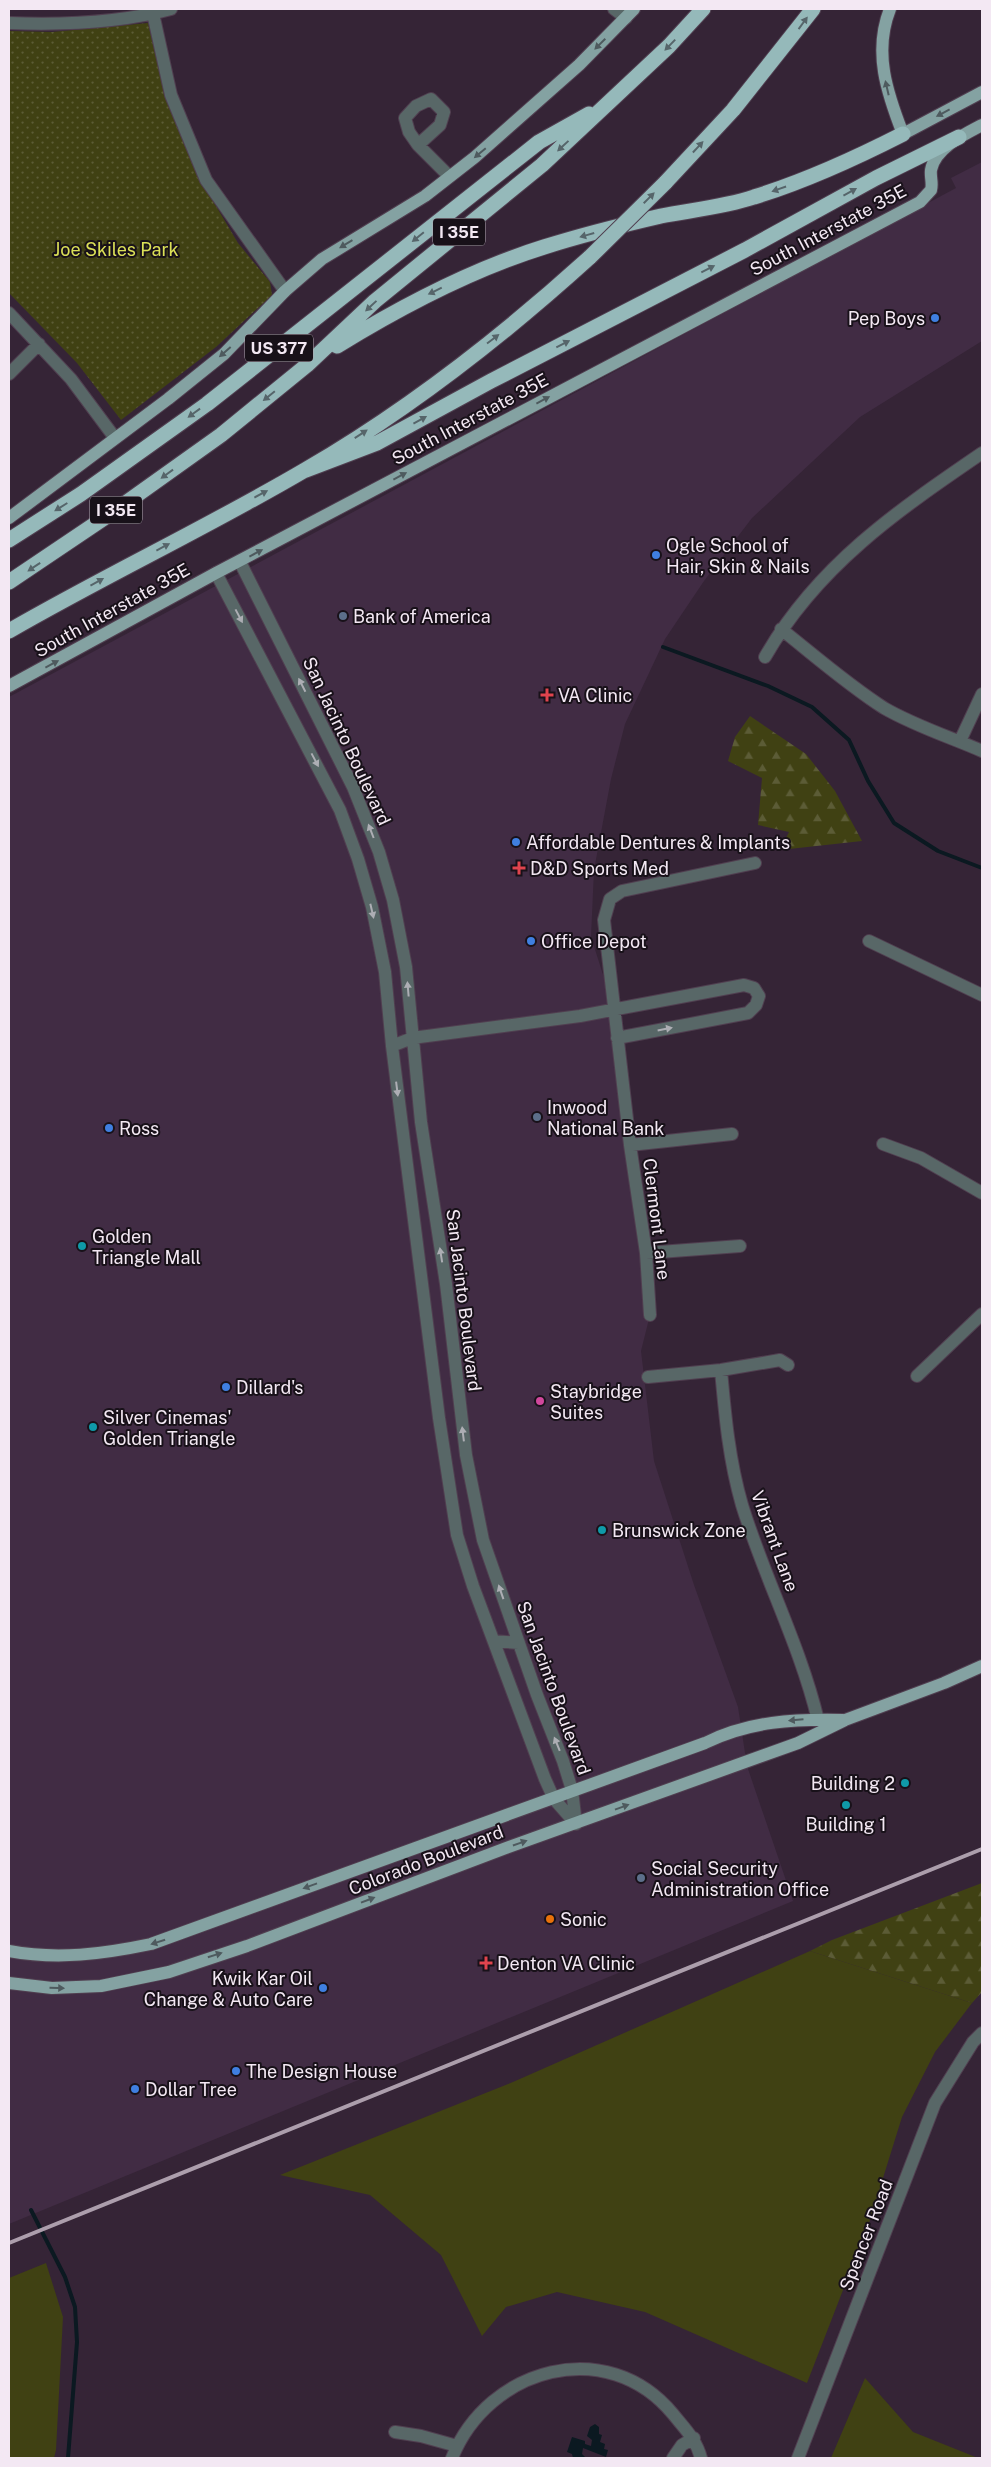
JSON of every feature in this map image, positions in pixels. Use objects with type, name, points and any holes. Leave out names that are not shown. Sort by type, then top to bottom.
[{"type":"highway","name":"I 35E","points":[[9,582],[221,435],[307,365],[375,301],[542,165],[669,46],[703,9]]},
{"type":"highway","points":[[9,631],[306,470],[460,365],[533,309],[590,258],[733,110],[813,9]]},
{"type":"highway","name":"US 377","points":[[9,540],[81,494],[207,404],[539,142],[612,101]]},
{"type":"highway","points":[[307,365],[389,314],[468,276],[543,247],[594,233],[761,195],[826,172],[903,134]]},
{"type":"highway","points":[[306,470],[377,443],[491,381],[745,250],[876,178],[959,137]]},
{"type":"main road","points":[[890,9],[881,41],[883,66],[888,92],[903,134],[982,92]]},
{"type":"main road","points":[[9,518],[224,354],[286,291],[322,259],[426,196],[475,157],[520,118],[630,14]]},
{"type":"main road","name":"South Interstate 35E","points":[[9,686],[216,573],[920,202],[926,198],[931,190],[931,174],[936,158],[959,137],[982,125]]},
{"type":"main road","name":"Colorado Boulevard","points":[[9,1983],[52,1988],[101,1986],[169,1972],[247,1946],[798,1743],[845,1720],[944,1683],[982,1666]]},
{"type":"main road","name":"Colorado Boulevard","points":[[9,1951],[79,1956],[114,1952],[151,1944],[554,1799],[572,1790],[705,1743],[725,1733],[764,1723],[845,1720]]},
{"type":"street","points":[[9,23],[54,25],[171,9]]},
{"type":"street","points":[[614,9],[630,14]]},
{"type":"street","points":[[152,11],[171,95],[206,180],[286,291]]},
{"type":"street","points":[[418,144],[449,176]]},
{"type":"street","points":[[9,313],[71,379],[115,438]]},
{"type":"street","points":[[9,374],[39,344]]},
{"type":"street","points":[[765,658],[781,629],[829,573],[864,538],[906,505],[982,454]]},
{"type":"street","name":"San Jacinto Boulevard","points":[[240,562],[354,787],[379,852],[393,900],[406,967],[421,1122],[451,1329],[466,1455],[482,1533],[519,1644],[572,1790],[576,1824]]},
{"type":"street","name":"San Jacinto Boulevard","points":[[216,573],[329,787],[358,859],[372,907],[385,972],[394,1065],[449,1496],[457,1535],[494,1641],[554,1799],[576,1824]]},
{"type":"street","points":[[781,629],[842,678],[885,708],[919,726],[982,751]]},
{"type":"street","points":[[960,741],[982,694]]},
{"type":"street","points":[[358,859],[379,852]]},
{"type":"street","name":"Clermont Lane","points":[[650,1315],[646,1253],[630,1145],[604,920],[610,899],[622,891],[754,863]]},
{"type":"street","points":[[869,941],[982,995]]},
{"type":"street","points":[[392,1046],[412,1038],[614,1010],[744,985],[754,988],[759,996],[756,1005],[748,1013],[617,1038]]},
{"type":"street","points":[[394,1065],[415,1063]]},
{"type":"street","points":[[630,1145],[732,1134]]},
{"type":"street","points":[[883,1144],[921,1158],[982,1194]]},
{"type":"street","points":[[646,1253],[740,1246]]},
{"type":"street","points":[[917,1376],[982,1314]]},
{"type":"street","points":[[429,1332],[451,1329]]},
{"type":"street","points":[[648,1377],[721,1370],[780,1360],[788,1365]]},
{"type":"street","name":"Vibrant Lane","points":[[721,1370],[729,1453],[742,1504],[810,1689],[818,1720]]},
{"type":"street","points":[[494,1641],[519,1644]]},
{"type":"street","points":[[501,1660],[519,1644]]},
{"type":"street","name":"Spencer Road","points":[[798,2458],[935,2103],[973,2042],[982,2033]]},
{"type":"street","points":[[452,2458],[462,2436],[479,2415],[505,2391],[540,2375],[578,2368],[609,2373],[637,2383],[658,2398],[694,2438],[701,2458]]},
{"type":"street","points":[[395,2432],[421,2436],[457,2446]]},
{"type":"street","points":[[673,2458],[682,2445],[694,2438]]},
{"type":"shaded area","points":[[982,162],[982,341],[860,417],[752,518],[704,581],[665,639],[625,724],[611,779],[594,870],[591,937],[614,1009],[650,1315],[641,1351],[654,1461],[694,1585],[738,1707],[747,1766],[793,1901],[9,2224],[9,697],[956,188],[951,178]]},
{"type":"shaded area","points":[[595,2424],[599,2427],[599,2434],[602,2435],[600,2442],[605,2444],[604,2449],[608,2450],[606,2457],[583,2448],[582,2454],[586,2458],[573,2458],[572,2454],[567,2452],[572,2437],[585,2441],[585,2444],[591,2446],[592,2440],[587,2436],[590,2427]]},
{"type":"green space","name":"Joe Skiles Park","points":[[148,23],[166,100],[201,181],[238,243],[270,282],[272,295],[216,347],[121,420],[77,363],[9,293],[9,31],[52,32]]},
{"type":"green space","points":[[750,716],[806,754],[835,791],[862,841],[780,850],[789,832],[758,825],[762,778],[728,761],[735,737]]},
{"type":"green space","points":[[982,1883],[982,1992],[972,2003],[810,1951],[832,1940]]},
{"type":"green space","points":[[810,1951],[972,2003],[935,2052],[902,2117],[869,2223],[807,2383],[645,2312],[557,2292],[506,2307],[482,2336],[441,2255],[370,2195],[280,2175],[513,2082]]},
{"type":"green space","points":[[46,2263],[63,2317],[56,2450],[54,2458],[9,2458],[9,2278]]},
{"type":"green space","points":[[865,2378],[913,2432],[978,2458],[831,2458]]},
{"type":"waterway","points":[[663,647],[768,686],[812,707],[849,740],[868,781],[894,823],[938,851],[982,868]]},
{"type":"waterway","points":[[31,2210],[65,2277],[75,2307],[77,2342],[68,2458]]},
{"type":"railway","points":[[9,2243],[982,1849]]},
{"type":"place","name":"Pep Boys","points":[[935,318]]},
{"type":"place","name":"Ogle School of Hair, Skin & Nails","points":[[656,555]]},
{"type":"place","name":"Bank of America","points":[[343,616]]},
{"type":"place","name":"VA Clinic","points":[[547,695]]},
{"type":"place","name":"Affordable Dentures & Implants","points":[[516,842]]},
{"type":"place","name":"D&D Sports Med","points":[[519,868]]},
{"type":"place","name":"Office Depot","points":[[531,941]]},
{"type":"place","name":"Inwood National Bank","points":[[537,1117]]},
{"type":"place","name":"Ross","points":[[109,1128]]},
{"type":"place","name":"Golden Triangle Mall","points":[[82,1246]]},
{"type":"place","name":"Dillard's","points":[[226,1387]]},
{"type":"place","name":"Staybridge Suites","points":[[540,1401]]},
{"type":"place","name":"Silver Cinemas' Golden Triangle","points":[[93,1427]]},
{"type":"place","name":"Brunswick Zone","points":[[602,1530]]},
{"type":"place","name":"Building 2","points":[[905,1783]]},
{"type":"place","name":"Building 1","points":[[846,1805]]},
{"type":"place","name":"Social Security Administration Office","points":[[641,1878]]},
{"type":"place","name":"Sonic","points":[[550,1919]]},
{"type":"place","name":"Denton VA Clinic","points":[[486,1963]]},
{"type":"place","name":"Kwik Kar Oil Change & Auto Care","points":[[323,1988]]},
{"type":"place","name":"The Design House","points":[[236,2071]]},
{"type":"place","name":"Dollar Tree","points":[[135,2089]]}]
